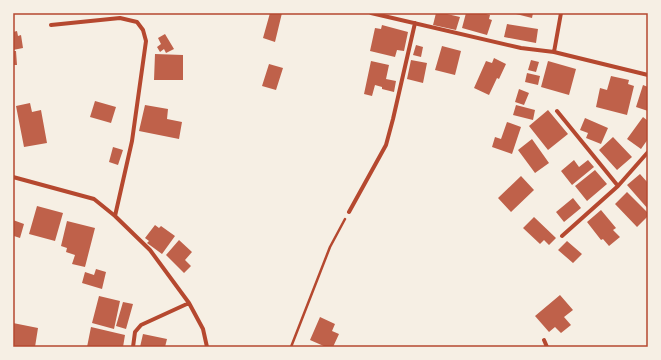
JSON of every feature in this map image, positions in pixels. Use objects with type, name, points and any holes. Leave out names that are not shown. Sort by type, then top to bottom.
[{"type":"street","points":[[371,13],[521,48],[554,52],[648,75]]},
{"type":"street","points":[[554,52],[560,13]]},
{"type":"street","points":[[51,25],[120,18],[137,22],[143,30],[146,41],[132,141],[115,216]]},
{"type":"street","points":[[349,212],[386,145],[415,23]]},
{"type":"street","points":[[557,110],[618,186]]},
{"type":"street","points":[[562,236],[618,186],[648,152]]},
{"type":"street","points":[[13,177],[94,199],[115,216],[150,250],[189,303],[204,329],[207,347]]},
{"type":"street","points":[[133,347],[135,332],[141,325],[189,303]]},
{"type":"street","points":[[544,340],[547,347]]},
{"type":"path","points":[[291,347],[330,247],[349,212]]},
{"type":"building","points":[[270,13],[282,13],[275,42],[263,38]]},
{"type":"building","points":[[436,13],[460,17],[456,30],[433,25]]},
{"type":"building","points":[[466,13],[482,13],[490,15],[489,19],[492,20],[487,35],[462,28]]},
{"type":"building","points":[[516,13],[533,13],[532,18]]},
{"type":"building","points":[[507,24],[538,29],[536,43],[504,37]]},
{"type":"building","points":[[382,25],[408,32],[404,51],[397,50],[395,57],[370,51],[375,28],[381,29]]},
{"type":"building","points":[[17,31],[18,36],[21,35],[23,48],[13,50],[13,32]]},
{"type":"building","points":[[165,34],[174,49],[166,53],[164,49],[160,52],[157,47],[161,44],[158,38]]},
{"type":"building","points":[[416,45],[423,47],[421,57],[413,55]]},
{"type":"building","points":[[442,46],[461,51],[455,75],[435,70]]},
{"type":"building","points":[[13,51],[16,51],[17,65],[13,65]]},
{"type":"building","points":[[155,54],[183,55],[183,80],[154,80]]},
{"type":"building","points":[[494,58],[506,64],[489,95],[474,88],[486,61],[492,63]]},
{"type":"building","points":[[411,60],[427,63],[423,83],[407,79]]},
{"type":"building","points":[[531,60],[539,62],[536,72],[528,70]]},
{"type":"building","points":[[371,61],[389,65],[386,79],[396,81],[394,92],[382,89],[382,87],[375,85],[372,96],[364,94]]},
{"type":"building","points":[[548,61],[576,69],[569,95],[541,87]]},
{"type":"building","points":[[269,64],[283,68],[276,90],[262,86]]},
{"type":"building","points":[[527,73],[540,76],[538,85],[525,82]]},
{"type":"building","points":[[611,76],[629,80],[628,84],[634,86],[627,115],[596,107],[600,88],[607,90]]},
{"type":"building","points":[[643,85],[648,87],[648,111],[636,107]]},
{"type":"building","points":[[519,89],[529,93],[524,105],[515,102]]},
{"type":"building","points":[[95,101],[116,107],[111,123],[90,117]]},
{"type":"building","points":[[30,103],[32,112],[41,110],[47,143],[24,147],[16,106]]},
{"type":"building","points":[[145,105],[168,109],[167,119],[182,122],[179,139],[139,131]]},
{"type":"building","points":[[516,105],[535,110],[533,120],[513,115]]},
{"type":"building","points":[[548,110],[568,134],[548,150],[529,126]]},
{"type":"building","points":[[643,117],[648,121],[648,139],[641,149],[627,139]]},
{"type":"building","points":[[585,118],[608,128],[601,144],[586,138],[588,133],[580,130]]},
{"type":"building","points":[[507,122],[521,127],[512,154],[492,147],[495,137],[501,139]]},
{"type":"building","points":[[613,137],[632,157],[617,170],[599,150]]},
{"type":"building","points":[[532,139],[549,163],[535,173],[518,150]]},
{"type":"building","points":[[113,147],[123,150],[118,165],[109,162]]},
{"type":"building","points":[[574,160],[579,167],[588,160],[594,167],[572,185],[561,171]]},
{"type":"building","points":[[595,170],[607,184],[587,201],[575,186]]},
{"type":"building","points":[[640,174],[648,183],[648,209],[627,185]]},
{"type":"building","points":[[521,176],[534,190],[511,212],[498,198]]},
{"type":"building","points":[[627,192],[648,213],[648,216],[637,227],[615,204]]},
{"type":"building","points":[[573,198],[581,208],[564,222],[556,212]]},
{"type":"building","points":[[37,206],[63,213],[55,241],[29,234]]},
{"type":"building","points":[[601,210],[616,228],[613,230],[620,237],[609,246],[603,239],[601,240],[587,222]]},
{"type":"building","points":[[534,217],[556,238],[549,245],[544,240],[540,244],[523,228]]},
{"type":"building","points":[[13,220],[24,224],[20,238],[14,236],[13,239]]},
{"type":"building","points":[[67,221],[95,228],[85,267],[72,264],[75,255],[66,252],[67,248],[61,246]]},
{"type":"building","points":[[155,225],[159,228],[161,226],[175,236],[162,254],[147,243],[149,241],[145,238]]},
{"type":"building","points":[[179,240],[192,252],[185,260],[191,266],[184,273],[166,255]]},
{"type":"building","points":[[567,241],[582,254],[573,263],[558,250]]},
{"type":"building","points":[[96,269],[106,272],[102,289],[82,283],[85,272],[94,275]]},
{"type":"building","points":[[560,295],[573,310],[564,317],[571,325],[561,333],[555,327],[549,332],[535,316]]},
{"type":"building","points":[[99,296],[120,301],[114,329],[92,323]]},
{"type":"building","points":[[123,302],[133,304],[126,329],[116,326]]},
{"type":"building","points":[[320,317],[335,324],[332,331],[339,334],[333,347],[326,347],[310,340]]},
{"type":"building","points":[[13,323],[38,328],[35,347],[13,347]]},
{"type":"building","points":[[91,327],[125,335],[123,347],[87,347]]},
{"type":"building","points":[[143,334],[167,339],[165,347],[140,347]]}]
